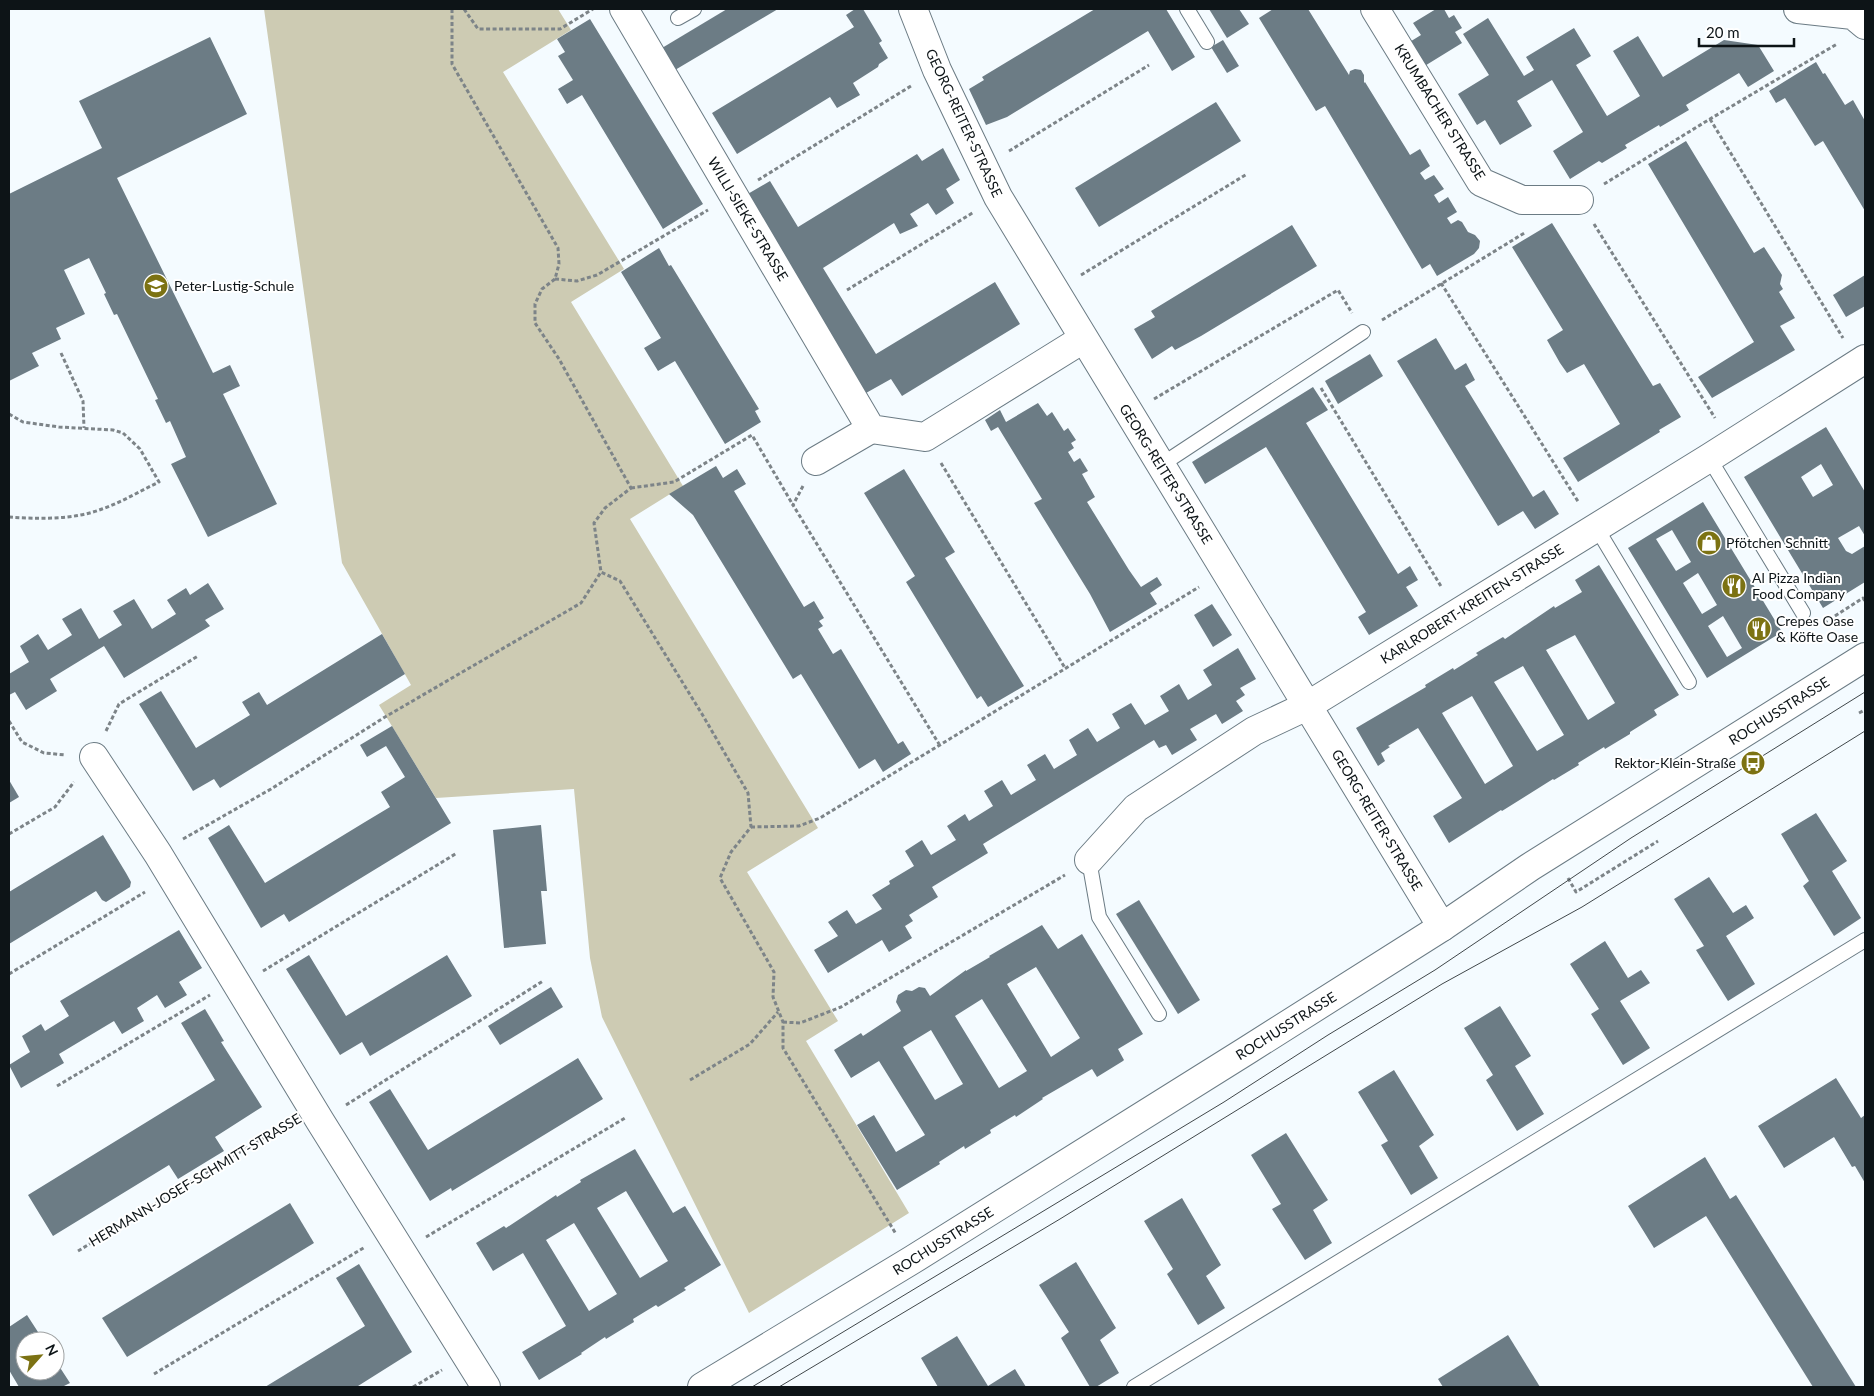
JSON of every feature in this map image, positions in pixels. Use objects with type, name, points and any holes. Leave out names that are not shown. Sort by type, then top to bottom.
[{"type":"street","name":"WILLI-SIEKE-STRASSE","points":[[624,9],[872,429]]},
{"type":"street","name":"GEORG-REITER-STRASSE","points":[[913,9],[937,70],[998,197],[1054,292],[1442,927]]},
{"type":"street","name":"KRUMBACHER STRASSE","points":[[1376,9],[1481,182],[1522,200],[1579,200]]},
{"type":"street","points":[[1798,9],[1853,15],[1865,25]]},
{"type":"street","points":[[816,461],[872,429],[925,437],[1083,339]]},
{"type":"street","name":"KARLROBERT-KREITEN-STRASSE","points":[[1089,860],[1136,808],[1254,731],[1307,706],[1862,361]]},
{"type":"street","name":"ROCHUSSTRASSE","points":[[702,1387],[912,1260],[1442,927],[1530,868],[1865,657]]},
{"type":"street","name":"HERMANN-JOSEF-SCHMITT-STRASSE","points":[[94,757],[172,876],[316,1115],[486,1387]]},
{"type":"lane","points":[[678,18],[694,9]]},
{"type":"lane","points":[[1187,9],[1207,42]]},
{"type":"lane","points":[[1161,465],[1363,332]]},
{"type":"lane","points":[[1720,451],[1802,613]]},
{"type":"lane","points":[[1595,528],[1689,682]]},
{"type":"lane","points":[[1089,860],[1099,917],[1159,1014]]},
{"type":"lane","points":[[1134,1387],[1865,940]]},
{"type":"path","points":[[452,9],[452,64],[483,121],[558,248],[559,264],[555,279],[542,289],[535,304],[535,323],[559,359],[631,488]]},
{"type":"path","points":[[464,9],[478,30],[560,29],[593,9]]},
{"type":"path","points":[[1720,451],[1579,200],[1710,119],[1839,43]]},
{"type":"path","points":[[983,167],[1149,65]]},
{"type":"path","points":[[1710,119],[1862,361]]},
{"type":"path","points":[[1054,292],[1247,174]]},
{"type":"path","points":[[847,290],[998,197]]},
{"type":"path","points":[[1129,414],[1338,290],[1363,332],[1531,229]]},
{"type":"path","points":[[1441,283],[1595,528]]},
{"type":"path","points":[[61,353],[83,401],[84,428]]},
{"type":"path","points":[[1309,368],[1457,613]]},
{"type":"path","points":[[9,414],[23,422],[113,430],[124,433],[140,449],[159,482],[117,503],[89,513],[61,517],[9,517]]},
{"type":"path","points":[[158,854],[271,789],[385,717],[581,603],[601,572],[594,523],[605,508],[631,488],[674,482],[752,434],[793,505],[939,744]]},
{"type":"path","points":[[925,437],[1065,668]]},
{"type":"path","points":[[793,505],[816,461]]},
{"type":"path","points":[[601,572],[620,581],[748,793],[751,827],[732,852],[720,878],[774,972],[772,997],[783,1022],[783,1048],[912,1260]]},
{"type":"path","points":[[751,827],[799,826],[820,818],[939,744],[1226,572]]},
{"type":"path","points":[[1821,625],[1864,598],[1865,601]]},
{"type":"path","points":[[1859,714],[1865,710]]},
{"type":"path","points":[[9,721],[22,742],[44,754],[94,757]]},
{"type":"path","points":[[1593,881],[1658,841]]},
{"type":"path","points":[[57,1086],[457,853]]},
{"type":"path","points":[[783,1022],[800,1023],[841,1007],[1089,860]]},
{"type":"path","points":[[9,974],[172,876]]},
{"type":"path","points":[[316,1115],[543,981]]},
{"type":"path","points":[[690,1080],[750,1044],[778,1012]]},
{"type":"path","name":"HERMANN-JOSEF-SCHMITT-STRASSE","points":[[78,1251],[316,1115]]},
{"type":"path","points":[[154,1374],[626,1118]]},
{"type":"shaded area","points":[[264,9],[558,9],[571,30],[503,72],[624,269],[571,302],[683,486],[630,519],[818,828],[747,872],[838,1021],[806,1041],[909,1213],[749,1313],[602,1017],[590,958],[574,789],[436,798],[379,705],[411,685],[342,563]]},
{"type":"building","points":[[727,9],[778,9],[675,70],[662,48]]},
{"type":"building","points":[[855,9],[863,9],[882,41],[879,43],[888,58],[879,64],[878,67],[853,83],[860,95],[837,108],[830,97],[737,154],[712,113],[854,27],[846,15]]},
{"type":"building","points":[[1095,9],[1166,9],[1195,57],[1172,71],[1148,31],[1007,117],[986,125],[969,89],[984,80],[982,77]]},
{"type":"building","points":[[1209,9],[1239,9],[1249,24],[1227,38]]},
{"type":"building","points":[[1273,9],[1308,9],[1349,75],[1350,71],[1355,69],[1361,70],[1364,75],[1364,83],[1410,155],[1420,149],[1430,166],[1420,173],[1425,180],[1434,175],[1444,189],[1434,195],[1439,203],[1448,197],[1457,212],[1447,218],[1451,224],[1458,220],[1462,222],[1468,232],[1475,235],[1480,241],[1479,248],[1474,254],[1437,276],[1430,264],[1422,269],[1325,106],[1316,111],[1259,18]]},
{"type":"building","points":[[1436,9],[1444,9],[1449,18],[1454,15],[1462,28],[1455,32],[1462,43],[1423,67],[1408,43],[1421,35],[1413,23]]},
{"type":"building","points":[[1488,18],[1524,76],[1534,70],[1526,57],[1574,28],[1591,56],[1576,65],[1607,116],[1640,96],[1613,51],[1638,36],[1663,77],[1724,40],[1758,45],[1774,71],[1748,87],[1739,73],[1686,105],[1689,110],[1625,145],[1627,148],[1602,163],[1599,161],[1570,179],[1553,151],[1583,132],[1552,80],[1517,101],[1532,126],[1500,145],[1485,120],[1477,125],[1458,94],[1489,75],[1463,34]]},
{"type":"building","points":[[590,19],[703,204],[663,229],[582,95],[567,104],[558,89],[573,80],[558,56],[565,52],[557,39]]},
{"type":"building","points":[[210,37],[247,114],[117,178],[213,373],[230,365],[240,386],[223,394],[277,504],[208,537],[171,464],[186,457],[170,421],[166,423],[155,400],[158,399],[117,314],[114,315],[104,294],[106,293],[89,258],[64,270],[85,314],[56,328],[61,339],[32,353],[39,366],[9,381],[9,194],[102,148],[79,101]]},
{"type":"building","points":[[1223,40],[1239,66],[1227,73],[1211,47]]},
{"type":"building","points":[[1816,62],[1845,105],[1853,100],[1865,121],[1865,211],[1823,141],[1815,146],[1785,98],[1776,103],[1769,91]]},
{"type":"building","points":[[1216,102],[1241,141],[1099,227],[1075,188]]},
{"type":"building","points":[[1686,141],[1754,253],[1764,247],[1782,275],[1780,284],[1783,289],[1779,292],[1795,318],[1780,326],[1795,350],[1712,398],[1698,377],[1754,342],[1648,164]]},
{"type":"building","points":[[943,148],[960,180],[946,189],[954,203],[936,215],[928,203],[910,214],[918,226],[900,234],[894,223],[823,268],[876,354],[995,282],[1020,324],[902,396],[891,379],[866,393],[798,277],[796,278],[746,195],[770,181],[798,227],[917,154],[922,161]]},
{"type":"building","points":[[1552,223],[1653,386],[1660,383],[1681,417],[1578,482],[1563,458],[1620,424],[1584,364],[1567,373],[1560,363],[1547,340],[1563,330],[1512,247]]},
{"type":"building","points":[[1292,225],[1317,266],[1201,336],[1175,350],[1172,346],[1152,359],[1134,329],[1155,317],[1151,311]]},
{"type":"building","points":[[659,248],[759,409],[755,411],[761,422],[725,444],[675,361],[658,371],[644,348],[661,338],[621,272]]},
{"type":"building","points":[[1865,275],[1865,306],[1846,317],[1833,295]]},
{"type":"building","points":[[1436,338],[1455,370],[1466,363],[1475,380],[1465,386],[1533,497],[1544,490],[1559,514],[1535,529],[1523,511],[1498,526],[1397,361]]},
{"type":"building","points":[[1370,354],[1383,376],[1338,404],[1325,381]]},
{"type":"building","points":[[1313,387],[1328,410],[1306,423],[1398,574],[1410,566],[1418,580],[1406,587],[1418,606],[1369,635],[1358,617],[1366,612],[1266,447],[1205,484],[1192,462]]},
{"type":"building","points":[[1038,403],[1047,416],[1052,412],[1064,431],[1068,428],[1076,440],[1071,443],[1074,448],[1068,452],[1074,462],[1080,458],[1088,471],[1082,474],[1095,497],[1087,502],[1129,570],[1141,587],[1157,577],[1162,585],[1150,593],[1157,604],[1110,632],[1090,594],[1034,503],[1042,499],[998,427],[991,431],[985,420],[1000,410],[1006,422]]},
{"type":"building","points":[[1826,427],[1865,492],[1865,536],[1859,526],[1838,538],[1846,551],[1852,554],[1865,546],[1865,582],[1823,608],[1744,477]],"holes":[[[1821,464],[1833,485],[1813,497],[1801,477]]]},
{"type":"building","points":[[716,466],[723,478],[737,469],[746,484],[734,491],[804,607],[814,601],[824,618],[819,621],[823,626],[818,629],[833,654],[841,649],[898,744],[903,741],[911,754],[883,772],[875,759],[859,769],[801,674],[793,679],[693,515],[669,494]]},
{"type":"building","points":[[904,469],[955,552],[945,558],[1024,686],[988,707],[981,696],[977,699],[906,582],[915,576],[864,493]]},
{"type":"building","points":[[1703,502],[1782,632],[1707,678],[1628,548]],"holes":[[[1672,530],[1691,562],[1676,571],[1656,539]],[[1698,573],[1717,605],[1702,614],[1683,583]],[[1723,616],[1742,648],[1727,657],[1708,626]]]},
{"type":"building","points":[[1599,565],[1679,695],[1654,710],[1657,715],[1630,732],[1630,734],[1605,749],[1604,747],[1578,763],[1579,765],[1501,810],[1449,843],[1433,816],[1462,798],[1418,728],[1388,746],[1390,747],[1381,753],[1385,761],[1378,766],[1356,728],[1426,687],[1425,685],[1453,668],[1454,670],[1478,655],[1476,653],[1503,637],[1505,639],[1554,606],[1555,608],[1582,592],[1575,580]],"holes":[[[1575,635],[1615,703],[1588,720],[1546,650]],[[1523,666],[1564,735],[1537,751],[1494,682]],[[1472,696],[1513,766],[1485,784],[1442,713]]]},
{"type":"building","points":[[208,583],[224,609],[205,620],[210,626],[124,678],[104,646],[50,679],[57,691],[26,710],[15,692],[9,695],[9,674],[29,662],[20,646],[38,634],[48,650],[72,635],[62,619],[81,608],[99,639],[122,625],[113,611],[134,599],[152,629],[176,614],[167,600],[186,588],[190,595]]},
{"type":"building","points":[[1212,604],[1232,635],[1213,647],[1194,615]]},
{"type":"building","points":[[382,634],[405,674],[220,788],[214,779],[193,791],[139,704],[161,691],[196,748],[250,715],[242,702],[259,692],[267,705]]},
{"type":"building","points":[[1238,648],[1256,679],[1240,688],[1245,695],[1236,701],[1243,711],[1222,724],[1216,714],[1190,729],[1197,740],[1172,755],[1166,745],[1159,748],[1154,740],[983,844],[988,853],[932,887],[938,897],[909,915],[913,921],[905,926],[912,938],[889,952],[882,940],[828,973],[814,950],[838,936],[828,922],[847,910],[856,924],[882,909],[872,895],[890,884],[889,881],[914,866],[905,851],[922,840],[931,855],[956,840],[947,826],[965,814],[969,821],[993,806],[984,791],[1002,780],[1011,795],[1036,780],[1027,765],[1045,754],[1054,769],[1077,755],[1069,740],[1088,728],[1097,742],[1120,728],[1112,714],[1131,703],[1145,725],[1169,711],[1160,696],[1179,684],[1188,700],[1212,685],[1203,670]]},
{"type":"building","points":[[392,726],[451,823],[289,922],[284,914],[261,928],[208,838],[229,825],[265,883],[390,807],[381,792],[405,777],[386,746],[367,757],[360,745]]},
{"type":"building","points":[[9,780],[19,797],[9,803]]},
{"type":"building","points":[[1816,813],[1847,861],[1832,871],[1861,918],[1834,936],[1803,886],[1809,881],[1781,834]]},
{"type":"building","points":[[541,825],[547,891],[541,891],[546,944],[504,948],[493,830]]},
{"type":"building","points":[[103,835],[131,882],[130,887],[106,902],[102,900],[96,891],[9,944],[9,892]]},
{"type":"building","points":[[1709,877],[1733,913],[1746,905],[1754,918],[1726,936],[1755,984],[1728,1001],[1696,950],[1704,946],[1674,899]]},
{"type":"building","points":[[1139,900],[1200,1000],[1178,1014],[1116,914]]},
{"type":"building","points":[[1042,925],[1058,949],[1082,934],[1143,1034],[1118,1049],[1123,1061],[1097,1077],[1092,1069],[1042,1098],[1016,1117],[1015,1115],[990,1130],[991,1133],[965,1149],[964,1146],[939,1162],[940,1164],[897,1190],[857,1125],[874,1115],[896,1152],[925,1135],[879,1061],[851,1078],[834,1050],[861,1033],[863,1036],[901,1011],[896,1002],[898,995],[906,990],[912,991],[919,987],[925,988],[930,996],[989,956]],"holes":[[[1036,967],[1080,1038],[1051,1057],[1007,984]],[[982,999],[1027,1071],[999,1088],[955,1016]],[[931,1030],[963,1084],[935,1100],[903,1047]]]},
{"type":"building","points":[[179,930],[202,968],[179,982],[187,995],[165,1008],[157,995],[137,1008],[144,1021],[122,1034],[114,1021],[59,1054],[64,1063],[21,1088],[9,1065],[30,1052],[22,1036],[41,1024],[45,1031],[69,1016],[60,1001]]},
{"type":"building","points":[[1605,941],[1628,978],[1641,970],[1650,983],[1620,1001],[1650,1048],[1623,1065],[1591,1014],[1599,1009],[1570,964]]},
{"type":"building","points":[[309,955],[346,1016],[447,955],[472,996],[370,1056],[362,1042],[340,1055],[286,969]]},
{"type":"building","points":[[551,987],[563,1007],[500,1045],[488,1026]]},
{"type":"building","points":[[1500,1006],[1531,1056],[1515,1066],[1544,1114],[1517,1131],[1486,1080],[1493,1075],[1464,1028]]},
{"type":"building","points":[[205,1009],[224,1041],[221,1042],[262,1107],[215,1137],[224,1151],[178,1179],[169,1165],[53,1236],[28,1195],[215,1080],[181,1023]]},
{"type":"building","points":[[578,1058],[603,1099],[452,1191],[451,1188],[430,1201],[369,1102],[390,1089],[428,1150]]},
{"type":"building","points":[[1394,1070],[1434,1135],[1419,1146],[1438,1178],[1411,1195],[1381,1145],[1388,1141],[1358,1092]]},
{"type":"building","points":[[1836,1078],[1861,1118],[1865,1115],[1865,1183],[1855,1166],[1852,1167],[1834,1137],[1784,1168],[1758,1126]]},
{"type":"building","points":[[1286,1133],[1328,1200],[1313,1210],[1332,1243],[1305,1260],[1272,1209],[1281,1204],[1251,1155]]},
{"type":"building","points":[[635,1149],[673,1213],[685,1206],[721,1265],[684,1288],[686,1290],[633,1319],[634,1322],[606,1339],[605,1337],[582,1354],[539,1380],[522,1352],[566,1326],[523,1253],[493,1271],[476,1243],[504,1226],[506,1228],[556,1195],[557,1197],[581,1182],[580,1180]],"holes":[[[626,1191],[668,1261],[640,1278],[597,1208]],[[574,1223],[617,1294],[589,1311],[546,1240]]]},
{"type":"building","points":[[1705,1157],[1730,1199],[1736,1195],[1856,1387],[1813,1387],[1706,1216],[1654,1248],[1628,1206]]},
{"type":"building","points":[[1182,1198],[1221,1265],[1206,1276],[1225,1308],[1198,1325],[1167,1274],[1173,1269],[1144,1221]]},
{"type":"building","points":[[290,1203],[314,1243],[127,1357],[102,1318]]},
{"type":"building","points":[[1076,1262],[1116,1328],[1100,1340],[1119,1373],[1096,1387],[1090,1387],[1061,1338],[1069,1332],[1039,1285]]},
{"type":"building","points":[[359,1264],[412,1352],[359,1387],[265,1387],[365,1326],[336,1278]]},
{"type":"building","points":[[27,1315],[37,1331],[15,1331],[15,1380],[9,1370],[9,1327]]},
{"type":"building","points":[[1508,1335],[1540,1387],[1443,1387],[1438,1379]]},
{"type":"building","points":[[957,1336],[988,1386],[1015,1369],[1026,1387],[938,1387],[921,1358]]},
{"type":"building","points":[[65,1375],[70,1383],[62,1387],[19,1387],[15,1381],[65,1381]]},
{"type":"tram line","points":[[752,1387],[1224,1102],[1328,1035],[1435,970],[1631,838],[1865,692]]},
{"type":"tram line","points":[[779,1387],[1060,1219],[1442,984],[1582,907],[1865,731]]},
{"type":"place","name":"Peter-Lustig-Schule","points":[[156,286]]},
{"type":"place","name":"Pfötchen Schnitt","points":[[1709,543]]},
{"type":"place","name":"Al Pizza Indian Food Company","points":[[1734,586]]},
{"type":"place","name":"Crepes Oase & Köfte Oase","points":[[1759,629]]},
{"type":"place","name":"Rektor-Klein-Straße","points":[[1753,763]]}]
